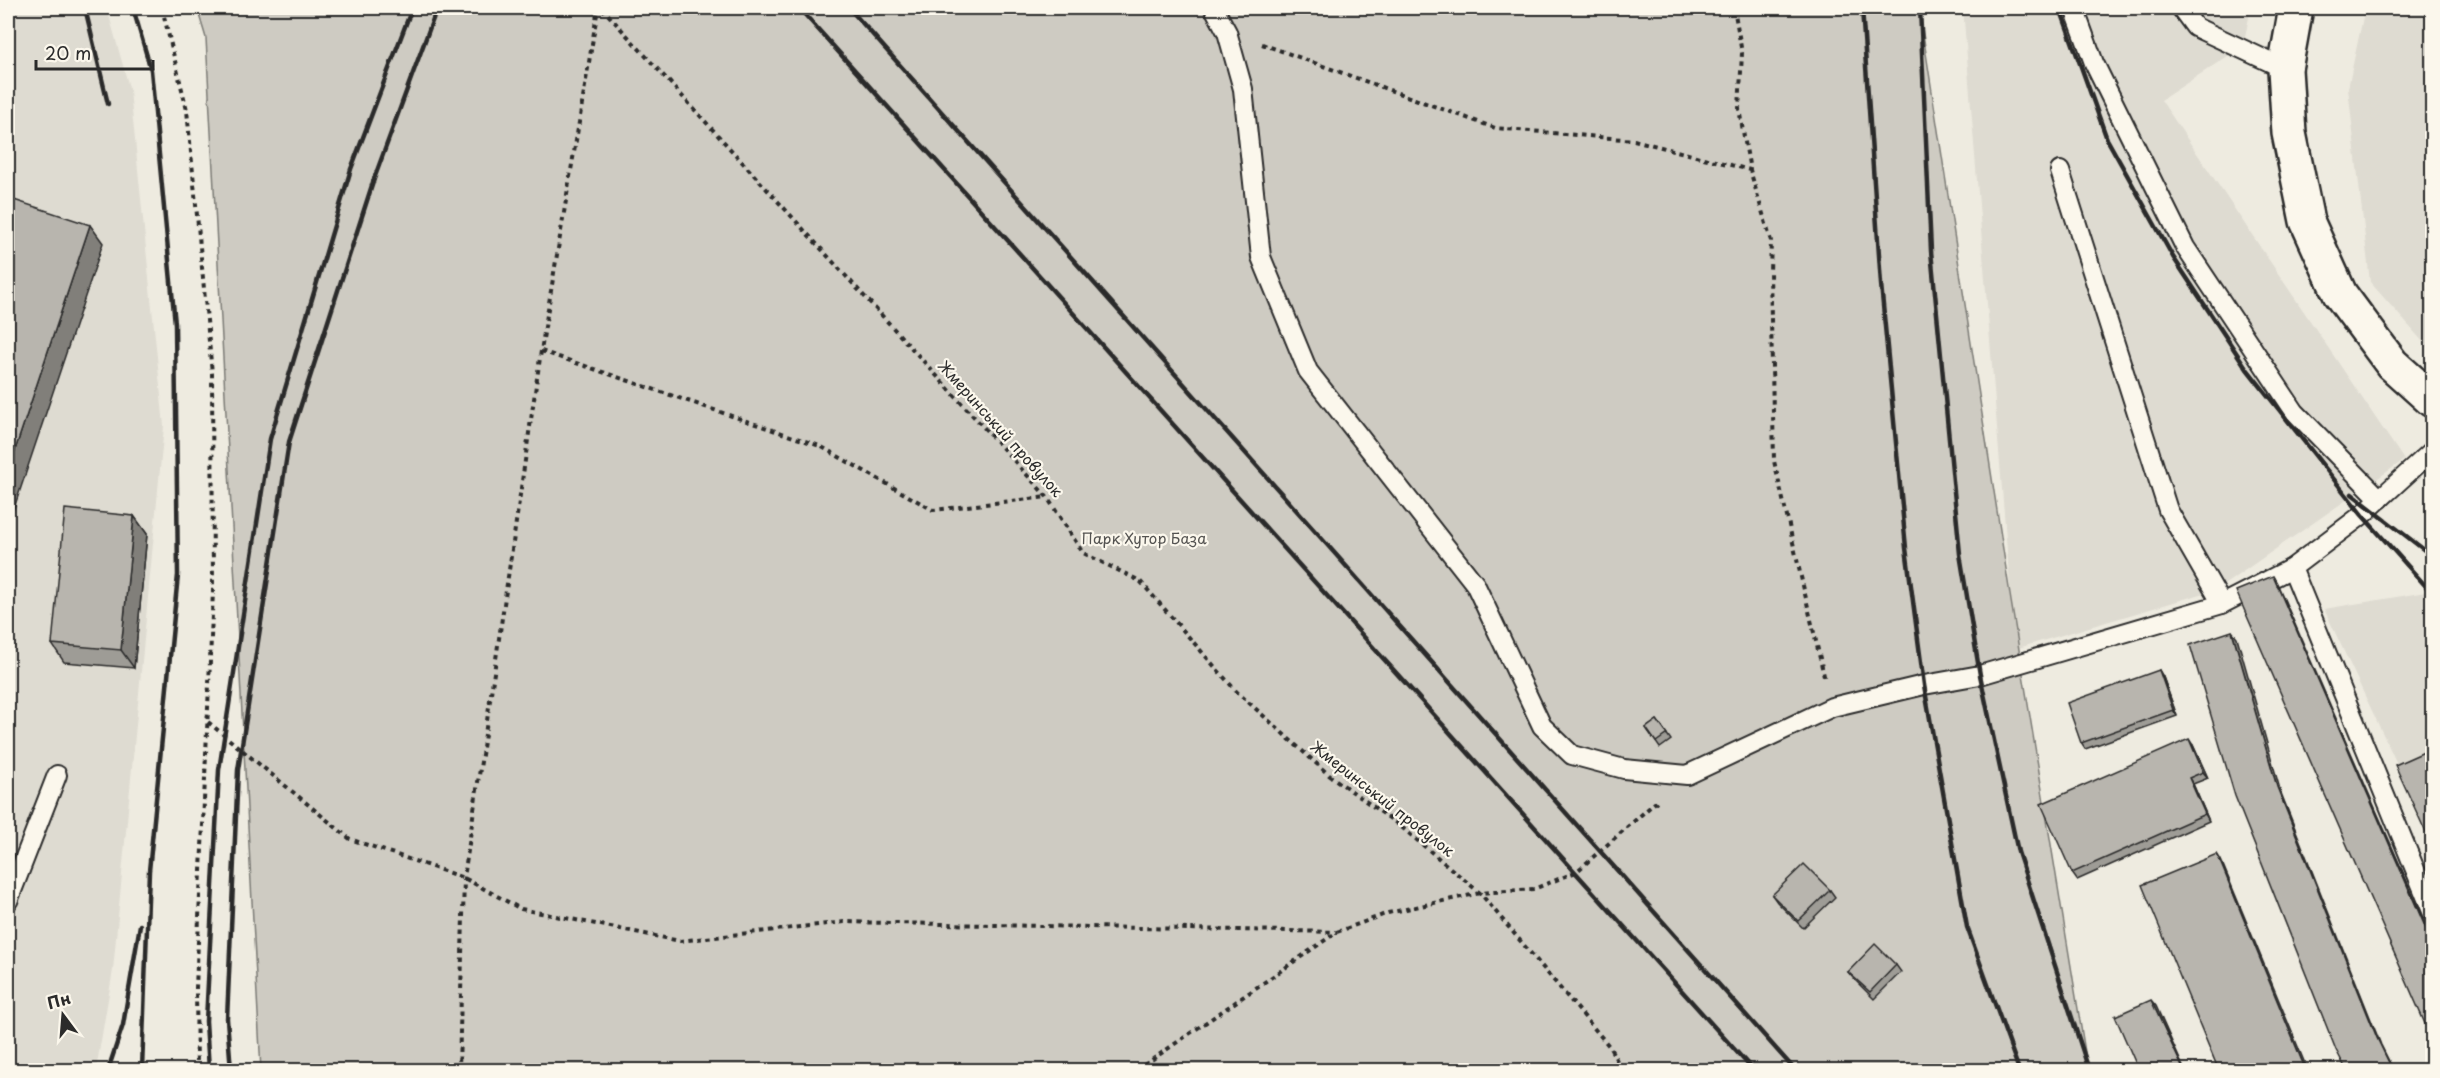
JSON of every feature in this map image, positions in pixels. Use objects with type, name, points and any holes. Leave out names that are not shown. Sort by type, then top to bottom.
[{"type":"street","points":[[2296,8],[2285,69],[2289,134],[2307,221],[2340,294],[2392,364],[2433,400]]},
{"type":"lane","points":[[1214,8],[1227,32],[1243,89],[1261,257],[1308,371],[1475,584],[1542,726],[1572,755],[1624,769],[1686,775],[1832,707],[1924,685],[1980,675],[2222,604],[2292,568],[2380,499],[2433,451]]},
{"type":"lane","points":[[2074,8],[2094,63],[2184,247],[2295,412],[2380,499]]},
{"type":"lane","points":[[2181,8],[2195,27],[2285,69]]},
{"type":"lane","points":[[2060,171],[2168,510],[2222,604]]},
{"type":"lane","points":[[2292,568],[2433,911]]},
{"type":"lane","points":[[8,901],[57,775]]},
{"type":"path","points":[[162,8],[187,110],[212,373],[213,591],[196,988],[197,1071]]},
{"type":"path","points":[[459,1071],[464,878],[542,351],[600,8]]},
{"type":"path","name":"Жмеринський провулок","points":[[600,8],[1047,497],[1083,552],[1140,581],[1236,691],[1329,775],[1399,825],[1480,893],[1609,1046],[1622,1071]]},
{"type":"path","points":[[1734,8],[1742,53],[1739,109],[1750,170],[1771,241],[1774,461],[1832,707]]},
{"type":"path","points":[[1227,32],[1496,128],[1634,140],[1750,170]]},
{"type":"path","points":[[542,351],[820,446],[933,510],[1047,497]]},
{"type":"path","points":[[208,722],[350,839],[464,878],[522,909],[680,940],[844,922],[1337,932]]},
{"type":"path","points":[[1137,1071],[1337,932],[1388,913],[1480,893],[1534,889],[1576,872],[1686,775]]},
{"type":"shaded area","points":[[8,8],[107,8],[130,91],[164,426],[113,970],[96,1070],[8,1070]]},
{"type":"shaded area","points":[[1963,8],[2251,8],[2243,46],[2161,100],[2404,460],[2218,589],[2015,649]]},
{"type":"shaded area","points":[[2365,8],[2432,8],[2432,352],[2370,282],[2348,88]]},
{"type":"shaded area","points":[[2432,591],[2432,838],[2324,609]]},
{"type":"green space","name":"Парк Хутор База","points":[[197,8],[1919,8],[2011,601],[2087,1064],[2090,1070],[261,1070],[206,38]]},
{"type":"building","points":[[8,198],[90,225],[8,471]]},
{"type":"building","points":[[65,509],[134,516],[121,650],[52,644]]},
{"type":"building","points":[[2273,576],[2433,945],[2433,1042],[2236,591]]},
{"type":"building","points":[[2232,631],[2277,787],[2377,1038],[2393,1071],[2347,1071],[2336,1050],[2235,796],[2190,645]]},
{"type":"building","points":[[2159,670],[2173,710],[2081,743],[2067,703]]},
{"type":"building","points":[[1657,720],[1667,734],[1656,742],[1646,728]]},
{"type":"building","points":[[2189,739],[2203,772],[2189,778],[2205,814],[2072,873],[2041,804]]},
{"type":"building","points":[[2433,748],[2433,848],[2395,765]]},
{"type":"building","points":[[2217,854],[2306,1071],[2219,1071],[2142,885]]},
{"type":"building","points":[[1804,864],[1830,890],[1798,921],[1772,895]]},
{"type":"building","points":[[1875,944],[1896,965],[1870,992],[1848,972]]},
{"type":"building","points":[[2151,1000],[2184,1071],[2139,1071],[2115,1016]]},
{"type":"railway","points":[[85,8],[108,104]]},
{"type":"railway","points":[[133,8],[151,70],[175,324],[178,575],[149,871],[142,1070]]},
{"type":"railway","points":[[209,1070],[206,1021],[219,770],[270,439],[351,169],[412,8]]},
{"type":"railway","points":[[231,1070],[227,1019],[238,770],[289,442],[374,179],[437,8]]},
{"type":"railway","points":[[799,8],[1753,1070]]},
{"type":"railway","points":[[849,8],[1795,1070]]},
{"type":"railway","points":[[1862,8],[1881,284],[1906,548],[1924,685],[1967,927],[2019,1070]]},
{"type":"railway","points":[[1920,8],[1931,251],[1960,554],[1980,675],[2018,852],[2089,1070]]},
{"type":"railway","points":[[2060,8],[2107,139],[2173,257],[2247,369],[2362,515],[2432,593]]},
{"type":"railway","points":[[2352,494],[2432,556]]},
{"type":"railway","points":[[108,1070],[123,1025],[140,925]]}]
